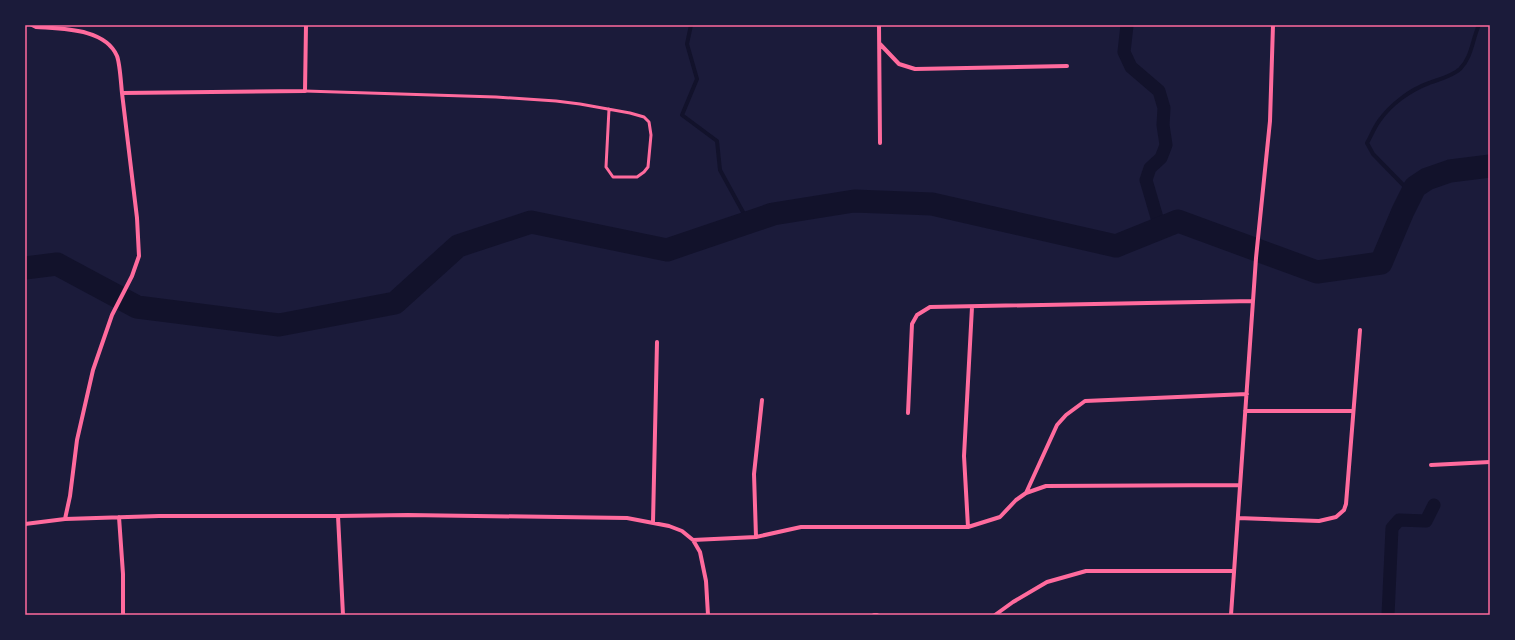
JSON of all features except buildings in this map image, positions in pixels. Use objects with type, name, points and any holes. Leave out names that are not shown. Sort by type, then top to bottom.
[{"type":"street","points":[[32,25],[36,27],[78,30],[106,40],[117,56],[137,218],[139,256],[128,286],[112,315],[93,370],[77,440],[70,496],[65,519]]},
{"type":"street","points":[[122,94],[305,91],[306,25]]},
{"type":"street","points":[[879,25],[880,143]]},
{"type":"street","points":[[1230,615],[1256,258],[1270,121],[1273,25]]},
{"type":"street","points":[[880,44],[899,64],[914,69],[1067,66]]},
{"type":"street","points":[[908,412],[912,324],[917,315],[930,308],[1253,301]]},
{"type":"street","points":[[968,527],[964,456],[972,307]]},
{"type":"street","points":[[1238,518],[1319,521],[1336,517],[1344,510],[1346,504],[1360,330]]},
{"type":"street","points":[[653,522],[657,342]]},
{"type":"street","points":[[1026,493],[1057,425],[1066,415],[1085,402],[1246,394]]},
{"type":"street","points":[[756,537],[754,474],[762,400]]},
{"type":"street","points":[[1245,411],[1353,411]]},
{"type":"street","points":[[1431,465],[1490,462]]},
{"type":"street","points":[[693,540],[756,537],[801,527],[968,527],[1000,517],[1016,500],[1026,493],[1046,486],[1240,485]]},
{"type":"street","points":[[25,524],[65,519],[119,517],[408,515],[627,518],[669,526],[682,531],[693,540],[700,552],[706,581],[708,615]]},
{"type":"street","points":[[338,516],[343,615]]},
{"type":"street","points":[[119,517],[123,574],[123,615]]},
{"type":"street","points":[[995,615],[1047,582],[1086,571],[1234,571]]},
{"type":"lane","points":[[305,91],[496,97],[562,102],[630,112],[644,117],[649,122],[651,135],[648,167],[637,177],[613,177],[606,166],[609,109]]},
{"type":"waterway","points":[[691,25],[687,44],[697,79],[682,115],[717,141],[720,170],[749,223]]},
{"type":"waterway","points":[[1127,25],[1124,52],[1131,67],[1159,91],[1164,108],[1163,125],[1166,145],[1161,158],[1150,168],[1146,180],[1160,228]]},
{"type":"waterway","points":[[1412,194],[1373,154],[1367,143],[1379,121],[1401,98],[1422,86],[1449,76],[1460,69],[1467,59],[1479,25]]},
{"type":"waterway","points":[[25,268],[57,264],[137,307],[279,325],[395,303],[458,246],[531,222],[667,250],[773,214],[854,201],[932,204],[1116,246],[1178,221],[1317,272],[1381,263],[1415,187],[1427,179],[1450,171],[1490,166]]},
{"type":"waterway","points":[[1388,615],[1392,528],[1399,520],[1426,521],[1434,505]]}]
